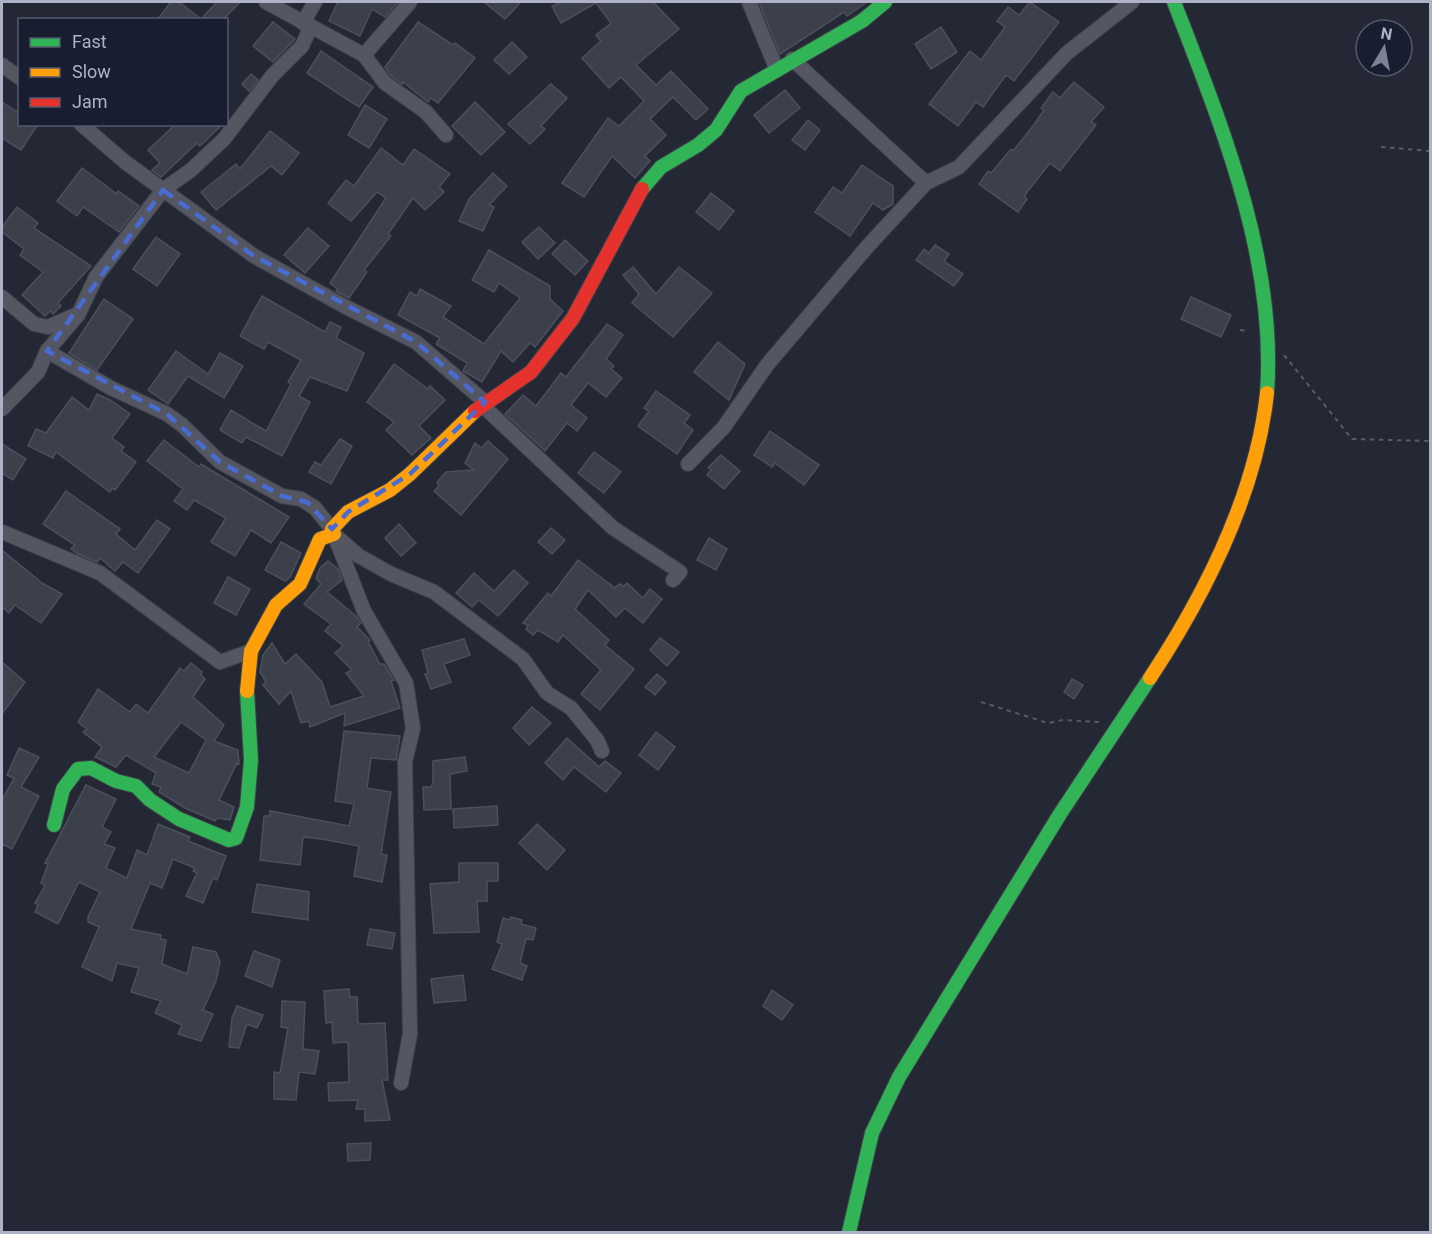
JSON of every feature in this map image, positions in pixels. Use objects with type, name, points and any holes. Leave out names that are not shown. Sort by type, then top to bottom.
[{"type":"street","points":[[266,2],[364,55],[385,83],[426,112],[446,135]]},
{"type":"street","points":[[2,409],[30,382],[46,359],[47,351],[78,315],[96,277],[163,190],[191,170],[220,143],[272,76],[302,46],[315,2]]},
{"type":"street","points":[[364,55],[410,2]]},
{"type":"street","points":[[749,2],[777,70]]},
{"type":"street","points":[[54,825],[63,789],[78,769],[86,767],[116,781],[136,786],[150,800],[179,819],[229,840],[236,838],[247,807],[251,760],[247,682],[251,651],[276,605],[300,584],[320,538],[333,532],[348,512],[390,490],[410,474],[483,404],[531,372],[558,339],[590,290],[642,189],[661,167],[698,145],[716,130],[726,118],[741,91],[792,59],[861,21],[885,2]]},
{"type":"street","points":[[688,464],[724,427],[767,365],[867,247],[926,183],[958,167],[1067,53],[1132,2]]},
{"type":"street","points":[[849,1233],[872,1132],[899,1077],[946,997],[1170,646],[1224,546],[1243,497],[1263,429],[1267,389],[1267,334],[1262,284],[1232,159],[1174,2]]},
{"type":"street","points":[[792,59],[926,183]]},
{"type":"street","points":[[2,65],[18,77]]},
{"type":"street","points":[[83,126],[163,190],[254,256],[346,308],[416,342],[613,528],[680,572],[674,580]]},
{"type":"street","points":[[2,297],[34,324],[48,327],[57,325],[64,318],[78,315]]},
{"type":"street","points":[[47,351],[111,388],[166,414],[220,462],[282,496],[307,502],[315,508],[333,532],[359,556],[391,574],[434,592],[523,659],[548,693],[571,708],[597,740],[602,751]]},
{"type":"street","points":[[2,532],[100,573],[220,662],[251,651]]},
{"type":"street","points":[[333,532],[364,611],[406,683],[413,728],[405,762],[410,1034],[401,1083]]},
{"type":"path","points":[[1381,147],[1431,151]]},
{"type":"path","points":[[1267,334],[1352,439],[1431,441]]},
{"type":"path","points":[[981,702],[1048,723],[1088,720],[1117,727]]},
{"type":"highlighted area","points":[[163,190],[254,256],[416,342],[485,402],[410,474],[348,512],[332,529],[307,502],[282,496],[220,462],[167,414],[47,351]]},
{"type":"building","points":[[171,2],[179,2],[200,18],[159,18]]},
{"type":"building","points":[[217,2],[240,2],[225,18],[202,18]]},
{"type":"building","points":[[338,2],[398,2],[385,17],[372,9],[360,36],[329,21]]},
{"type":"building","points":[[484,2],[521,2],[505,19]]},
{"type":"building","points":[[561,2],[653,2],[679,29],[636,65],[656,85],[671,71],[708,109],[696,120],[673,97],[650,119],[666,135],[645,156],[650,161],[635,178],[612,156],[584,197],[562,183],[608,118],[619,126],[644,101],[621,77],[609,88],[582,58],[601,41],[596,35],[611,23],[596,3],[561,23],[552,6]]},
{"type":"building","points":[[759,2],[867,2],[847,16],[844,12],[780,54]]},
{"type":"building","points":[[1030,2],[1059,22],[1014,81],[1006,75],[983,107],[976,102],[958,126],[929,104],[970,51],[981,60],[1005,27],[997,21],[1008,7],[1019,15]]},
{"type":"building","points":[[273,22],[295,39],[273,62],[253,46]]},
{"type":"building","points":[[418,22],[453,45],[455,43],[475,58],[438,103],[431,98],[428,102],[403,82],[402,84],[391,76],[385,67]]},
{"type":"building","points":[[941,27],[957,52],[931,69],[915,44]]},
{"type":"building","points":[[512,42],[527,57],[509,74],[494,60]]},
{"type":"building","points":[[321,51],[373,87],[359,107],[307,73]]},
{"type":"building","points":[[251,74],[258,80],[249,91],[242,84]]},
{"type":"building","points":[[1074,82],[1104,107],[1091,122],[1096,125],[1060,171],[1050,163],[1024,196],[1027,199],[1018,212],[979,184],[988,171],[991,173],[1011,149],[1013,151],[1044,110],[1041,108],[1053,92],[1060,98]]},
{"type":"building","points":[[551,84],[567,98],[541,126],[545,129],[530,144],[508,124]]},
{"type":"building","points":[[785,90],[800,108],[769,133],[754,115]]},
{"type":"building","points":[[2,102],[18,113],[18,126],[37,126],[21,150],[2,138]]},
{"type":"building","points":[[475,102],[505,132],[481,155],[452,126]]},
{"type":"building","points":[[365,105],[387,119],[369,148],[348,135]]},
{"type":"building","points":[[808,120],[820,130],[805,150],[792,140]]},
{"type":"building","points":[[174,126],[221,126],[200,146],[197,143],[161,177],[152,170],[160,163],[148,150]]},
{"type":"building","points":[[270,131],[299,153],[282,175],[271,166],[216,210],[201,192],[236,164],[240,169]]},
{"type":"building","points":[[381,148],[403,165],[414,149],[450,174],[439,187],[444,192],[425,210],[413,198],[388,234],[391,236],[364,270],[367,272],[349,298],[336,291],[338,289],[330,283],[386,198],[377,192],[351,221],[328,203],[346,180],[354,186]]},
{"type":"building","points":[[862,165],[893,186],[893,204],[883,210],[873,203],[850,236],[815,212],[833,187],[842,193]]},
{"type":"building","points":[[82,168],[117,194],[118,191],[139,206],[119,232],[83,207],[77,216],[57,201]]},
{"type":"building","points":[[493,173],[507,186],[489,205],[494,207],[483,231],[459,221],[469,199]]},
{"type":"building","points":[[711,193],[734,211],[719,230],[696,212]]},
{"type":"building","points":[[17,207],[38,223],[34,228],[91,266],[58,303],[61,306],[53,314],[50,311],[45,316],[22,295],[43,272],[20,255],[24,249],[2,232],[2,227]]},
{"type":"building","points":[[539,227],[555,243],[538,259],[522,242]]},
{"type":"building","points":[[308,228],[329,246],[305,273],[284,255]]},
{"type":"building","points":[[156,237],[180,254],[157,286],[133,269]]},
{"type":"building","points":[[565,240],[588,261],[575,275],[552,254]]},
{"type":"building","points":[[935,245],[949,254],[944,261],[963,274],[954,286],[916,260],[924,249],[929,253]]},
{"type":"building","points":[[489,250],[550,286],[550,299],[563,311],[535,347],[530,343],[513,362],[501,351],[482,382],[463,371],[467,363],[436,344],[440,338],[398,315],[410,292],[417,296],[420,289],[451,306],[443,317],[484,344],[520,298],[499,283],[494,292],[472,280]]},
{"type":"building","points":[[633,267],[656,294],[679,267],[712,293],[673,337],[632,303],[639,294],[623,275]]},
{"type":"building","points":[[262,296],[325,332],[330,322],[341,327],[336,338],[364,353],[347,391],[310,377],[299,396],[310,402],[282,456],[246,437],[242,443],[220,430],[231,410],[266,431],[291,384],[288,382],[301,360],[268,342],[264,349],[240,336]]},
{"type":"building","points":[[1191,297],[1231,315],[1221,337],[1181,319]]},
{"type":"building","points":[[104,299],[133,319],[97,370],[69,353]]},
{"type":"building","points":[[607,324],[623,335],[606,359],[614,366],[611,369],[622,378],[606,397],[588,383],[571,405],[587,418],[577,431],[567,423],[545,451],[505,414],[523,395],[536,406],[561,373],[566,377]]},
{"type":"building","points":[[718,342],[745,364],[729,400],[694,372]]},
{"type":"building","points":[[176,351],[208,374],[220,353],[243,366],[224,398],[188,376],[168,404],[148,390]]},
{"type":"building","points":[[394,364],[428,389],[430,386],[445,400],[419,426],[431,438],[412,455],[386,430],[394,422],[367,402]]},
{"type":"building","points":[[656,391],[690,415],[684,423],[693,430],[677,454],[638,426],[649,411],[644,408]]},
{"type":"building","points":[[97,394],[130,414],[112,438],[124,447],[121,451],[136,462],[115,490],[112,488],[110,492],[56,452],[53,458],[28,446],[36,429],[46,433],[72,397],[89,410]]},
{"type":"building","points":[[770,431],[819,465],[804,485],[775,463],[772,467],[754,455]]},
{"type":"building","points":[[340,439],[352,446],[331,484],[309,472],[315,462],[321,465]]},
{"type":"building","points":[[164,440],[199,467],[201,464],[289,517],[271,543],[251,530],[235,556],[211,542],[226,518],[194,500],[187,510],[174,501],[183,489],[147,461]]},
{"type":"building","points":[[488,441],[508,459],[461,515],[434,491],[439,486],[437,482],[446,472],[474,470],[465,463],[475,443],[481,448]]},
{"type":"building","points":[[2,444],[26,459],[13,480],[2,473]]},
{"type":"building","points":[[594,452],[621,472],[604,493],[578,473]]},
{"type":"building","points":[[721,455],[740,471],[724,489],[707,475],[711,470],[708,468]]},
{"type":"building","points":[[66,491],[120,529],[116,534],[135,550],[157,520],[170,529],[138,573],[123,562],[115,571],[100,558],[97,562],[78,554],[71,549],[75,545],[43,524]]},
{"type":"building","points":[[399,524],[416,543],[401,556],[385,538]]},
{"type":"building","points":[[551,528],[565,540],[552,554],[538,542]]},
{"type":"building","points":[[709,538],[727,549],[716,570],[697,560]]},
{"type":"building","points":[[281,542],[301,553],[290,577],[285,581],[265,570]]},
{"type":"building","points":[[2,550],[42,583],[62,594],[41,623],[15,605],[9,613],[2,607]]},
{"type":"building","points":[[578,560],[615,588],[619,584],[624,586],[627,583],[643,598],[650,589],[662,599],[643,623],[625,608],[616,617],[588,590],[575,609],[609,640],[605,645],[634,669],[600,710],[581,694],[601,670],[563,635],[558,642],[538,630],[533,635],[526,629],[528,625],[523,623],[548,593],[551,596]]},
{"type":"building","points":[[328,561],[338,569],[342,580],[327,592],[356,616],[361,623],[357,627],[370,640],[368,642],[380,664],[384,664],[394,680],[391,681],[400,708],[344,726],[345,713],[310,727],[309,721],[301,723],[291,691],[279,704],[263,685],[266,682],[260,672],[263,655],[272,643],[285,664],[296,654],[322,682],[330,707],[364,696],[346,673],[352,670],[335,653],[343,646],[325,631],[331,624],[304,604],[321,584],[316,578],[320,568]]},
{"type":"building","points":[[514,570],[528,583],[498,616],[479,600],[472,607],[456,593],[474,573],[494,591]]},
{"type":"building","points":[[228,577],[250,589],[236,615],[214,603]]},
{"type":"building","points":[[660,638],[679,652],[667,666],[650,650]]},
{"type":"building","points":[[464,639],[470,655],[444,664],[451,682],[431,689],[425,674],[428,673],[422,650]]},
{"type":"building","points":[[2,662],[25,682],[2,714]]},
{"type":"building","points":[[191,663],[202,672],[201,675],[205,679],[193,697],[224,725],[214,741],[238,750],[239,764],[237,763],[219,800],[234,807],[230,820],[217,818],[215,821],[185,808],[159,792],[161,787],[152,784],[156,773],[126,755],[116,767],[95,757],[102,747],[83,732],[87,729],[78,722],[98,689],[130,712],[136,704],[148,713],[180,668],[184,671]],"holes":[[[181,722],[206,740],[189,773],[154,757]]]},
{"type":"building","points":[[657,674],[666,682],[655,695],[645,687]]},
{"type":"building","points":[[1072,679],[1083,685],[1074,699],[1064,692]]},
{"type":"building","points":[[532,707],[551,723],[529,745],[513,728]]},
{"type":"building","points":[[344,731],[400,736],[396,760],[371,758],[367,788],[391,792],[381,854],[387,855],[382,882],[354,876],[359,846],[322,839],[303,837],[300,865],[260,860],[264,816],[270,816],[270,811],[349,826],[354,804],[335,801]]},
{"type":"building","points":[[656,732],[675,747],[658,770],[639,755]]},
{"type":"building","points":[[567,738],[599,767],[605,761],[621,773],[606,792],[574,767],[563,780],[545,763]]},
{"type":"building","points":[[19,748],[39,757],[21,787],[39,796],[12,849],[2,844],[2,800],[14,778],[7,775]]},
{"type":"building","points":[[465,757],[467,771],[450,774],[451,809],[424,810],[423,787],[431,787],[433,783],[433,761]]},
{"type":"building","points":[[86,785],[116,799],[102,827],[111,832],[104,844],[115,848],[106,868],[127,878],[137,850],[147,855],[158,824],[190,837],[188,841],[226,856],[217,880],[213,878],[203,903],[186,896],[197,873],[193,871],[195,868],[173,859],[162,888],[150,883],[131,929],[161,935],[160,939],[166,940],[162,964],[187,974],[193,947],[216,952],[220,962],[216,981],[203,1010],[213,1014],[201,1041],[178,1034],[182,1025],[155,1013],[161,1001],[131,992],[139,968],[117,963],[112,981],[82,967],[99,927],[88,922],[88,917],[100,892],[79,882],[58,924],[35,912],[38,905],[35,903],[45,886],[41,883],[48,864],[45,863]]},
{"type":"building","points":[[497,806],[498,825],[454,828],[453,809]]},
{"type":"building","points":[[537,824],[565,850],[547,870],[519,843]]},
{"type":"building","points":[[459,863],[498,863],[498,881],[487,881],[487,901],[477,901],[479,932],[434,933],[430,884],[459,882]]},
{"type":"building","points":[[257,884],[309,892],[308,920],[252,912]]},
{"type":"building","points":[[511,917],[522,920],[521,924],[536,928],[533,940],[526,939],[520,963],[527,966],[522,980],[492,969],[502,944],[497,942],[503,918],[510,920]]},
{"type":"building","points":[[370,929],[395,933],[392,949],[367,945]]},
{"type":"building","points":[[254,951],[280,960],[272,987],[245,976]]},
{"type":"building","points":[[463,975],[466,1000],[434,1003],[431,979]]},
{"type":"building","points":[[349,989],[350,997],[357,997],[358,1024],[385,1023],[388,1080],[382,1080],[390,1120],[365,1121],[365,1109],[356,1109],[358,1100],[329,1101],[328,1083],[349,1082],[348,1042],[333,1043],[332,1022],[326,1023],[324,991]]},
{"type":"building","points":[[772,990],[793,1005],[782,1020],[763,1006]]},
{"type":"building","points":[[282,1001],[305,1002],[303,1049],[319,1051],[315,1074],[299,1072],[296,1100],[274,1099],[274,1072],[280,1073],[288,1028],[281,1027]]},
{"type":"building","points":[[237,1006],[263,1015],[257,1028],[247,1024],[239,1048],[229,1047],[232,1018]]},
{"type":"building","points":[[371,1143],[370,1160],[348,1161],[347,1144]]},
{"type":"traffic: fast","points":[[642,189],[661,167],[698,145],[716,130],[741,91],[862,21],[885,2]]},
{"type":"traffic: fast","points":[[1174,2],[1227,144],[1254,243],[1263,293],[1268,343],[1267,393]]},
{"type":"traffic: fast","points":[[849,1232],[872,1133],[899,1077],[1060,814],[1150,678]]},
{"type":"traffic: fast","points":[[54,825],[63,789],[78,769],[91,768],[116,781],[136,786],[150,800],[179,819],[229,840],[236,838],[247,807],[251,760],[247,691]]},
{"type":"traffic: slow","points":[[1150,678],[1171,646],[1209,577],[1240,506],[1252,469],[1267,393]]},
{"type":"traffic: slow","points":[[247,691],[251,651],[276,605],[300,584],[320,539],[334,534],[332,529],[348,512],[390,490],[410,474],[475,411]]},
{"type":"traffic: jam","points":[[475,411],[531,372],[573,318],[642,189]]}]
